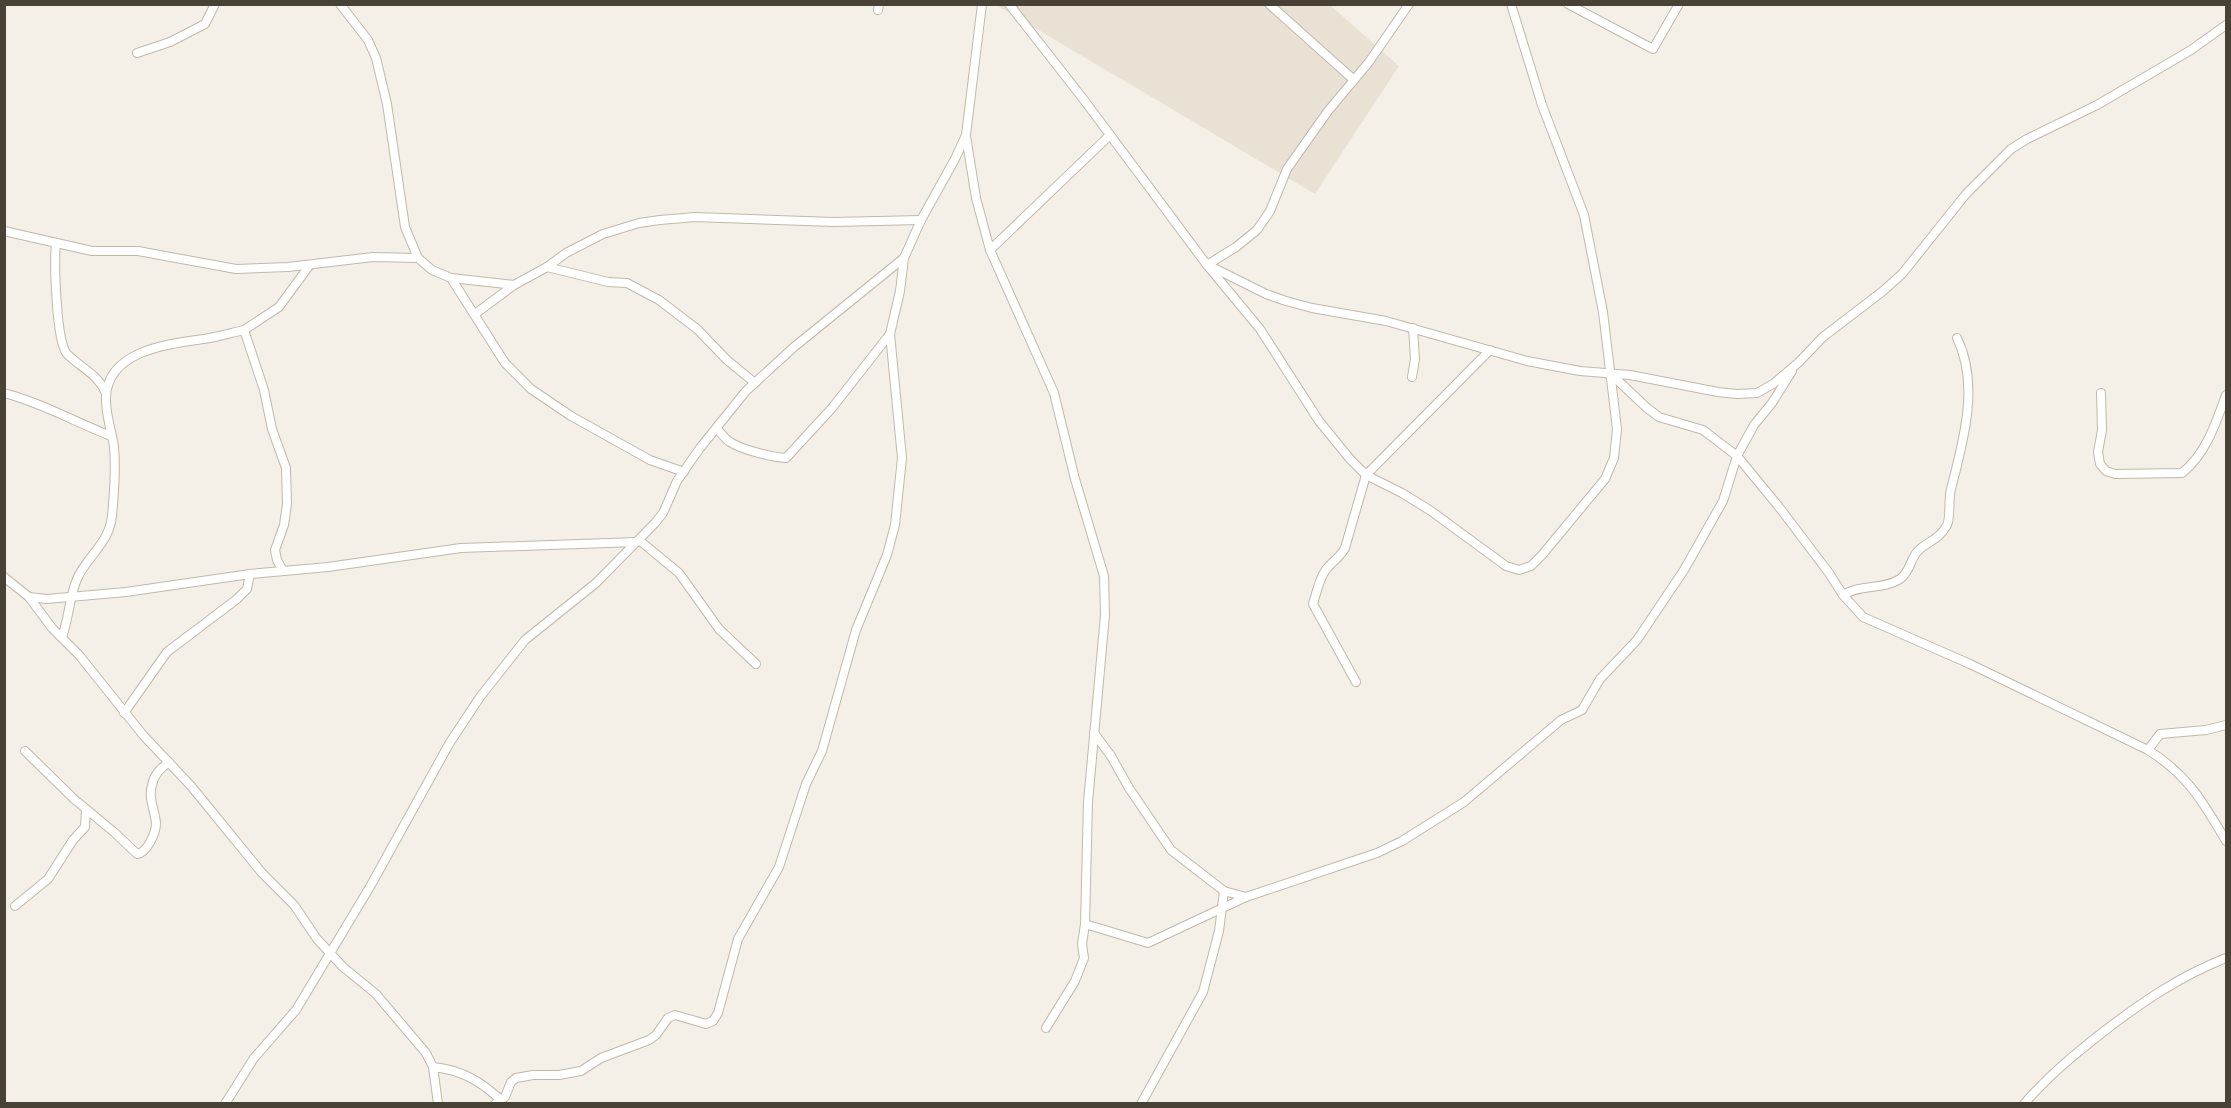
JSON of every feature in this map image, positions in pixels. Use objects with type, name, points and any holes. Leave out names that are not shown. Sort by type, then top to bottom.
[{"type":"street","points":[[137,53],[171,42],[205,24],[215,4]]},
{"type":"street","points":[[340,4],[368,40],[376,58],[387,104],[405,227],[418,258],[432,270],[451,278],[514,285]]},
{"type":"street","points":[[981,4],[966,135],[976,198],[990,250],[1054,393],[1075,479],[1104,576],[1105,615],[1088,802],[1085,924],[1082,944],[1084,958],[1081,969],[1046,1028]]},
{"type":"street","points":[[1009,4],[1206,265],[1260,329],[1319,421],[1350,459],[1366,475],[1431,511],[1506,566],[1519,570],[1531,566],[1605,479],[1614,458],[1617,429],[1601,297],[1584,215],[1542,105],[1511,4]]},
{"type":"street","points":[[1269,4],[1354,80]]},
{"type":"street","points":[[1206,265],[1236,247],[1257,230],[1270,211],[1287,168],[1409,4]]},
{"type":"street","points":[[1568,4],[1653,49],[1679,4]]},
{"type":"street","points":[[1206,265],[1266,294],[1286,301],[1413,328],[1527,361],[1737,394],[1757,393],[1773,384],[1798,363],[1822,337],[1902,274],[1966,194],[2011,149],[2097,105],[2191,50],[2226,25]]},
{"type":"street","points":[[433,1067],[448,1068],[469,1075],[498,1102],[516,1078],[533,1075],[559,1076],[581,1071],[601,1058],[649,1040],[656,1035],[668,1018],[675,1015],[706,1024],[713,1021],[718,1013],[738,939],[779,867],[806,784],[822,751],[853,640],[887,555],[895,525],[902,458],[890,334],[900,291],[904,258],[921,219],[966,135]]},
{"type":"street","points":[[990,250],[1110,135]]},
{"type":"street","points":[[475,314],[514,285],[547,267],[566,253],[616,229],[639,223],[695,217],[834,222],[921,219]]},
{"type":"street","points":[[4,231],[92,251],[129,250],[236,269],[259,270],[309,266],[337,260],[373,257],[418,258]]},
{"type":"street","points":[[56,243],[58,315],[63,348],[96,376],[106,394],[114,466],[110,526],[102,544],[78,578],[62,637]]},
{"type":"street","points":[[225,1104],[254,1058],[289,1019],[331,953],[449,744],[480,697],[530,634],[570,605],[659,519],[672,491],[700,448],[755,383],[802,340],[904,258]]},
{"type":"street","points":[[106,394],[116,372],[133,356],[174,343],[244,330],[279,307],[309,266]]},
{"type":"street","points":[[547,267],[608,282],[627,283],[659,300],[697,329],[727,360],[755,383]]},
{"type":"street","points":[[451,278],[505,363],[521,381],[590,427],[650,460],[684,472]]},
{"type":"street","points":[[1412,377],[1415,359],[1413,328]]},
{"type":"street","points":[[244,330],[264,390],[272,429],[286,468],[287,504],[284,525],[275,550],[283,571]]},
{"type":"street","points":[[717,429],[737,446],[770,456],[786,458],[832,408],[890,334]]},
{"type":"street","points":[[1843,595],[1854,590],[1888,584],[1900,578],[1910,567],[1917,551],[1934,541],[1948,522],[1950,491],[1964,439],[1968,387],[1967,368],[1957,338]]},
{"type":"street","points":[[1356,682],[1312,604],[1324,573],[1330,564],[1340,558],[1345,548],[1366,475],[1490,350]]},
{"type":"street","points":[[1085,924],[1148,943],[1246,897],[1377,854],[1464,802],[1561,720],[1582,710],[1600,679],[1636,640],[1684,570],[1723,501],[1737,456],[1754,425],[1772,403],[1798,363]]},
{"type":"street","points":[[1611,374],[1659,417],[1703,430],[1737,456],[1785,514],[1843,595],[1863,617],[1970,664],[2148,750],[2169,764],[2187,781],[2202,800],[2226,841]]},
{"type":"street","points":[[4,393],[62,413],[78,423],[111,436]]},
{"type":"street","points":[[2101,393],[2102,430],[2098,452],[2100,464],[2106,471],[2115,474],[2181,473],[2202,450],[2211,436],[2226,395]]},
{"type":"street","points":[[29,597],[47,599],[71,597],[250,574],[328,567],[481,546],[638,541],[679,573],[719,629],[756,664]]},
{"type":"street","points":[[124,713],[166,652],[237,599],[247,589],[250,574]]},
{"type":"street","points":[[4,577],[29,597],[79,655],[124,713],[169,762],[262,873],[294,905],[313,935],[343,968],[376,994],[426,1053],[433,1067],[438,1104]]},
{"type":"street","points":[[2148,750],[2160,734],[2206,730],[2226,725]]},
{"type":"street","points":[[1094,733],[1112,756],[1129,788],[1171,850],[1224,891],[1246,897]]},
{"type":"street","points":[[25,751],[32,760],[135,853],[143,853],[147,849],[156,821],[151,808],[151,786],[159,770],[169,762]]},
{"type":"street","points":[[15,906],[48,879],[73,840],[85,827],[86,810]]},
{"type":"street","points":[[1141,1104],[1203,992],[1224,908],[1224,891]]},
{"type":"street","points":[[2024,1104],[2065,1062],[2127,1014],[2165,987],[2199,968],[2226,958]]},
{"type":"shaded area","points":[[996,5],[1330,5],[1399,66],[1315,194]]}]
